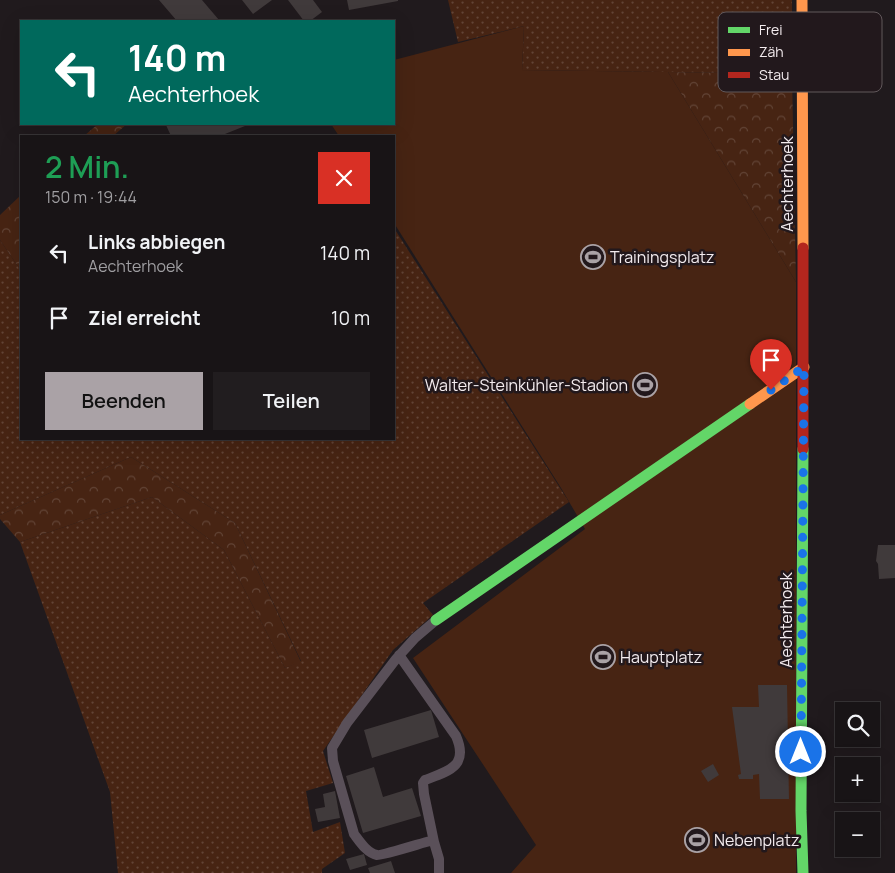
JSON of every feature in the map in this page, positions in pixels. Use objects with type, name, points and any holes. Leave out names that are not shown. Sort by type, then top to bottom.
[{"type":"street","name":"Aechterhoek","points":[[803,92],[804,367],[800,811],[803,873]]},
{"type":"street","points":[[436,620],[804,367]]},
{"type":"lane","points":[[434,842],[380,855],[375,855],[368,850],[354,834],[331,754],[335,740],[399,656],[415,638],[436,620]]},
{"type":"lane","points":[[399,656],[456,736],[460,746],[460,760],[457,764],[449,771],[425,780],[423,783],[439,859],[439,873]]},
{"type":"green space","points":[[448,0],[792,0],[792,12],[718,12],[718,73],[522,70],[524,26],[458,42]]},
{"type":"green space","name":"Walter-Steinkühler-Stadion","points":[[524,26],[522,70],[668,72],[796,282],[796,873],[511,873],[536,845],[413,658],[585,529],[395,225],[395,135],[338,135],[332,125],[395,125],[395,60]]},
{"type":"green space","points":[[668,72],[718,73],[718,92],[792,92],[796,282]]},
{"type":"green space","points":[[97,125],[126,125],[114,135],[85,135]]},
{"type":"green space","points":[[20,196],[19,268],[0,240],[0,215]]},
{"type":"green space","points":[[395,230],[569,502],[423,603],[433,615],[393,650],[323,751],[333,783],[306,791],[313,832],[340,822],[345,853],[322,869],[322,873],[118,873],[110,792],[20,542],[152,497],[224,550],[285,668],[301,661],[235,523],[131,457],[0,515],[0,240],[19,268],[20,440],[395,440]]},
{"type":"green space","points":[[131,457],[235,523],[301,662],[285,668],[224,550],[152,497],[20,542],[0,519],[0,515]]},
{"type":"building","points":[[159,0],[202,0],[219,20],[176,20]]},
{"type":"building","points":[[242,0],[272,0],[253,14]]},
{"type":"building","points":[[288,0],[313,0],[322,12],[311,20],[303,20]]},
{"type":"building","points":[[347,0],[398,0],[398,1],[349,10]]},
{"type":"building","points":[[166,125],[248,125],[222,135],[171,135]]},
{"type":"building","points":[[878,545],[895,545],[895,578],[879,579],[876,561]]},
{"type":"building","points":[[758,685],[787,685],[789,799],[760,799],[759,774],[753,775],[753,779],[739,779],[738,775],[741,774],[732,707],[759,707]]},
{"type":"building","points":[[431,710],[439,737],[372,758],[364,730]]},
{"type":"building","points":[[713,764],[719,775],[708,782],[701,771]]},
{"type":"building","points":[[374,767],[383,797],[412,788],[421,816],[363,833],[346,776]]},
{"type":"building","points":[[335,791],[340,818],[318,822],[315,809],[325,807],[323,794]]},
{"type":"building","points":[[364,854],[367,865],[350,870],[346,859]]},
{"type":"building","points":[[391,861],[395,873],[370,873],[368,868]]},
{"type":"traffic: fast","points":[[436,620],[750,404]]},
{"type":"traffic: fast","points":[[803,449],[801,811],[803,873]]},
{"type":"traffic: slow","points":[[802,0],[802,12]]},
{"type":"traffic: slow","points":[[802,92],[803,248]]},
{"type":"traffic: slow","points":[[750,404],[804,367]]},
{"type":"traffic: jam","points":[[803,248],[803,449]]},
{"type":"place","name":"Trainingsplatz","points":[[593,257]]},
{"type":"place","name":"Walter-Steinkühler-Stadion","points":[[645,385]]},
{"type":"place","name":"Hauptplatz","points":[[603,657]]},
{"type":"place","name":"Nebenplatz","points":[[697,840]]},
{"type":"route","points":[[771,390],[804,367],[801,752]]}]
